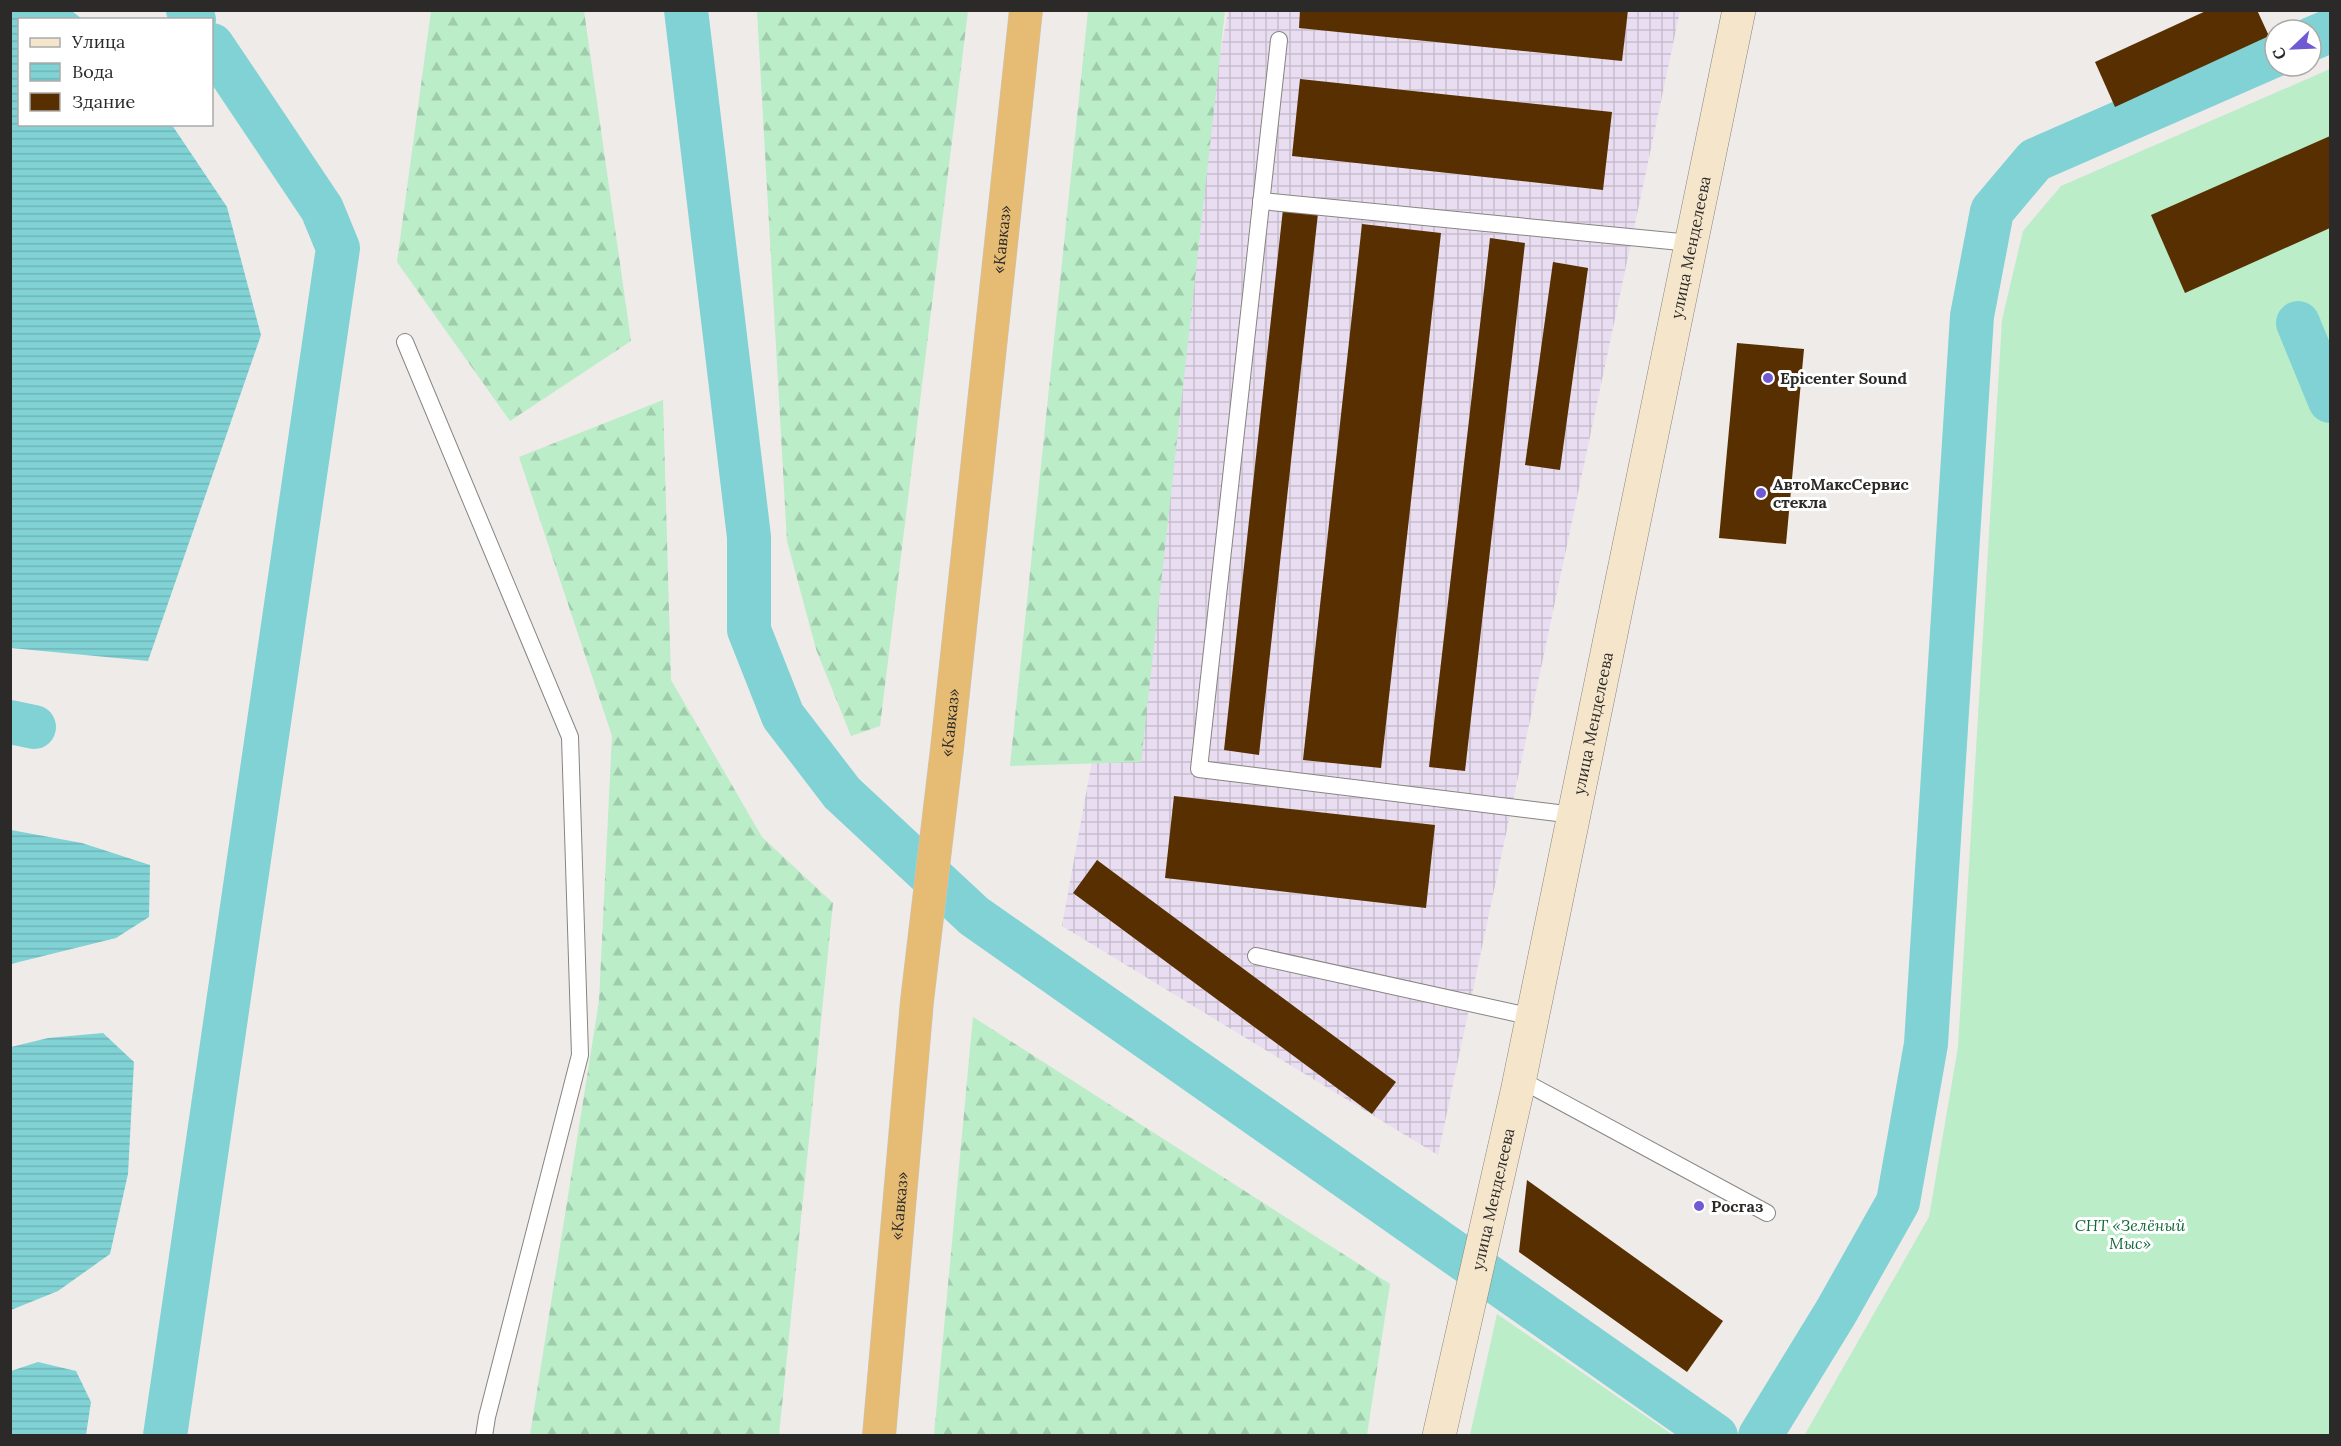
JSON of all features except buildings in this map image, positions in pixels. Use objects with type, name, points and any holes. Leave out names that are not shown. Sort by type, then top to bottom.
[{"type":"highway","name":"«Кавказ»","points":[[879,1436],[917,1001],[947,749],[1026,10]]},
{"type":"main road","name":"улица Менделеева","points":[[1439,1436],[1533,1017],[1739,10]]},
{"type":"lane","points":[[1279,40],[1199,769],[1574,815]]},
{"type":"lane","points":[[1261,201],[1691,243]]},
{"type":"lane","points":[[405,342],[570,737],[580,1055],[484,1436]]},
{"type":"lane","points":[[1256,956],[1533,1017]]},
{"type":"lane","points":[[1518,1086],[1767,1213]]},
{"type":"shaded area","points":[[1228,11],[1680,11],[1438,1155],[1062,926]]},
{"type":"green space","points":[[431,11],[584,11],[631,341],[510,421],[397,262]]},
{"type":"green space","points":[[757,11],[968,11],[880,726],[851,736],[816,649],[787,541]]},
{"type":"green space","points":[[1088,11],[1225,11],[1141,762],[1010,766]]},
{"type":"green space","name":"СНТ «Зелёный Мыс»","points":[[2330,69],[2330,1435],[1804,1436],[1929,1217],[1958,1047],[2002,320],[2023,231],[2061,186],[2309,78],[2323,78],[2323,72]]},
{"type":"green space","points":[[663,400],[671,680],[762,837],[833,903],[779,1435],[530,1435],[599,1001],[612,736],[519,457]]},
{"type":"green space","points":[[973,1017],[1390,1284],[1367,1435],[934,1435]]},
{"type":"green space","points":[[1497,1314],[1673,1435],[1470,1435]]},
{"type":"water","points":[[10,11],[72,11],[81,18],[18,18],[18,126],[173,126],[227,207],[261,335],[148,661],[11,648]]},
{"type":"water","points":[[11,830],[82,843],[150,865],[149,917],[116,938],[11,964]]},
{"type":"water","points":[[103,1033],[134,1062],[128,1174],[110,1254],[58,1291],[11,1310],[11,1047],[48,1038]]},
{"type":"water","points":[[38,1362],[76,1371],[91,1402],[86,1435],[11,1435],[11,1371]]},
{"type":"waterway","points":[[188,10],[193,18]]},
{"type":"waterway","points":[[686,10],[749,537],[749,630],[783,716],[842,793],[974,916],[1716,1436]]},
{"type":"waterway","points":[[2323,34],[2330,31]]},
{"type":"waterway","points":[[165,1436],[338,248],[322,209],[213,46]]},
{"type":"waterway","points":[[1760,1436],[1836,1312],[1898,1202],[1926,1044],[1972,316],[1992,211],[2035,160],[2263,60]]},
{"type":"waterway","points":[[2298,323],[2330,401]]},
{"type":"waterway","points":[[10,722],[34,727]]},
{"type":"place","name":"Epicenter Sound","points":[[1768,378]]},
{"type":"place","name":"АвтоМаксСервис стекла","points":[[1761,493]]},
{"type":"place","name":"Росгаз","points":[[1699,1206]]}]
